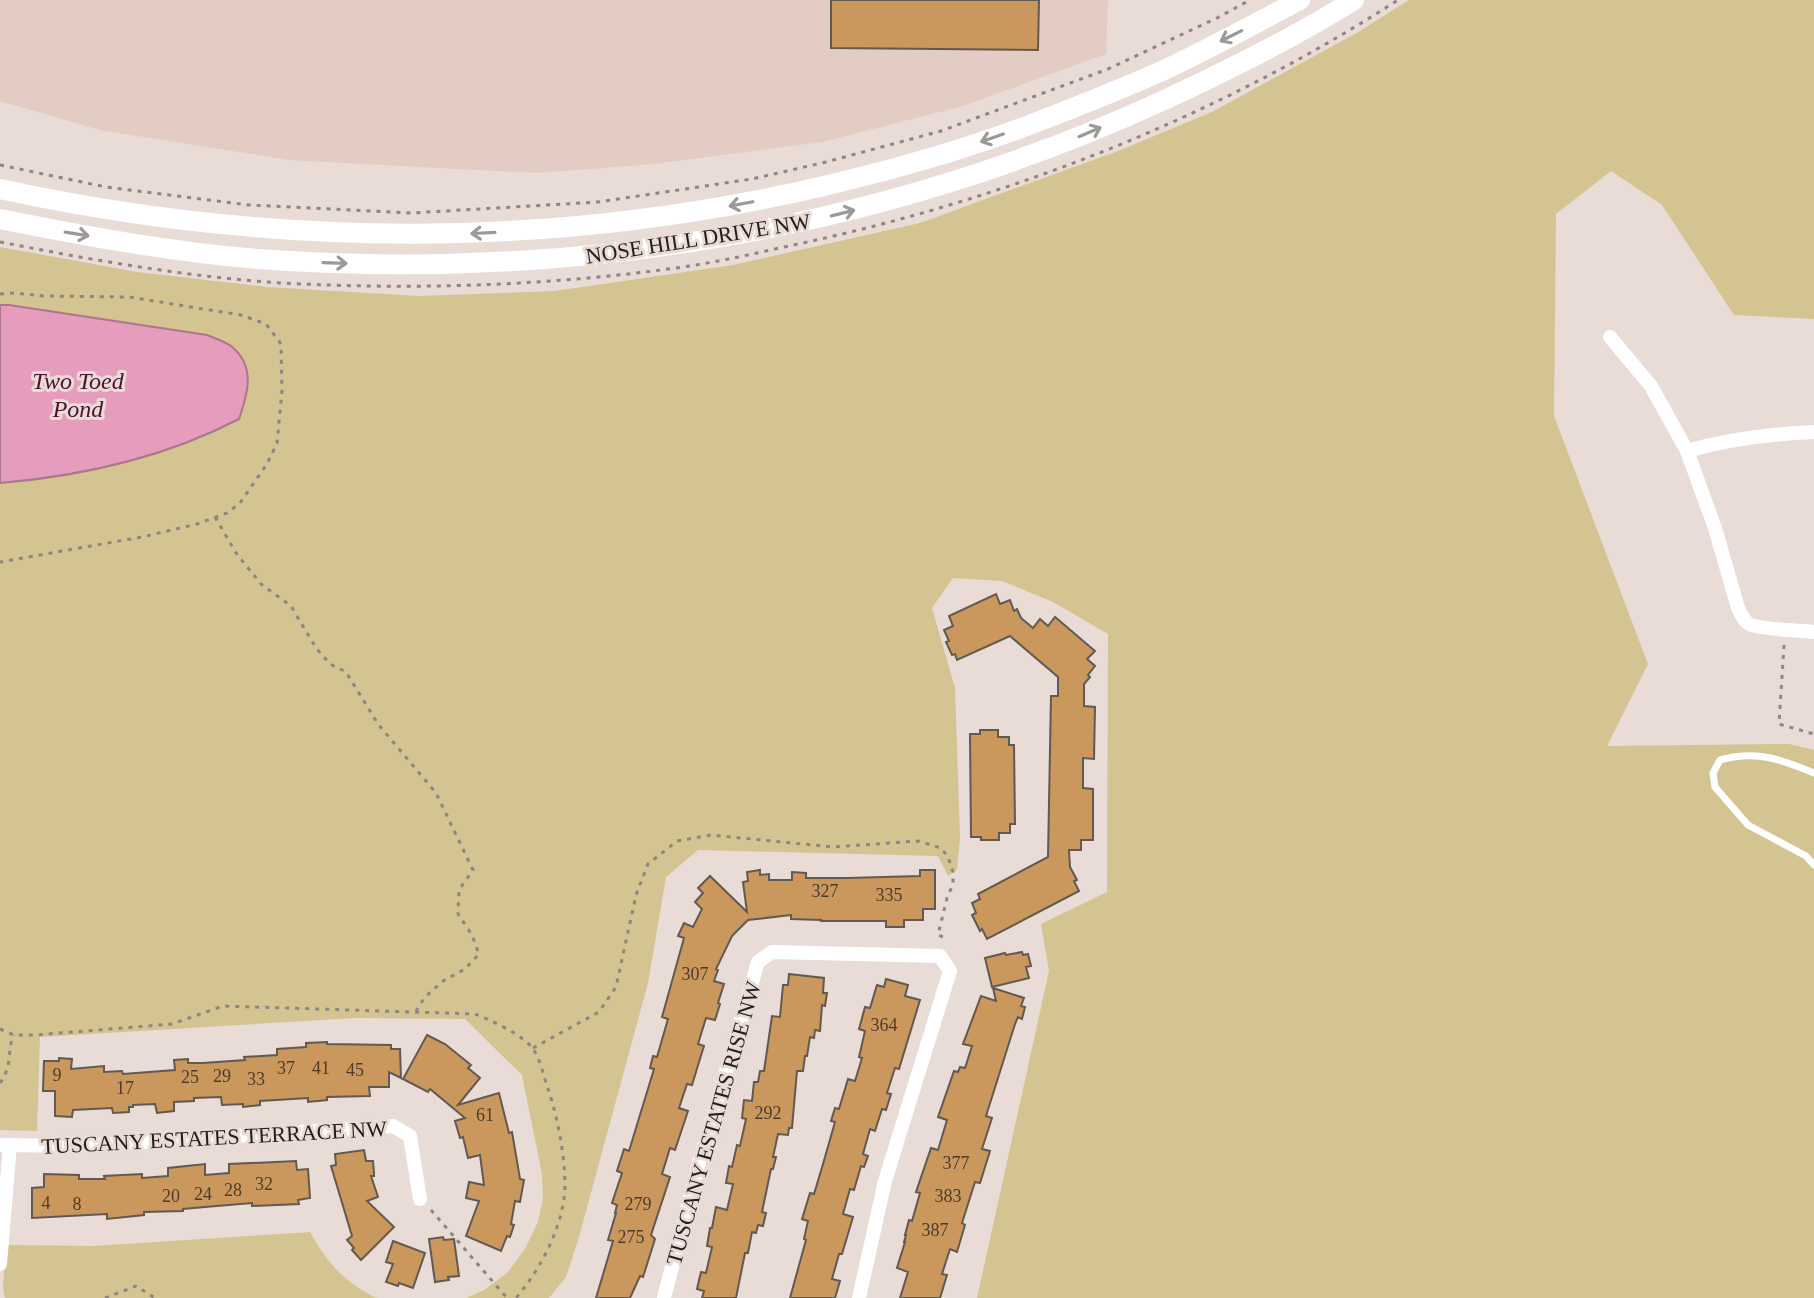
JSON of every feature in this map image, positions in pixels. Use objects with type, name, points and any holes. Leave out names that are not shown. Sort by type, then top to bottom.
[{"type":"street","name":"NOSE HILL DRIVE NW","points":[[0,189],[122,213],[287,231],[378,235],[464,234],[620,223],[785,195],[868,176],[957,150],[1098,98],[1165,69],[1300,0]]},
{"type":"street","name":"NOSE HILL DRIVE NW","points":[[0,219],[177,249],[331,263],[414,264],[573,257],[727,237],[875,205],[1018,160],[1086,134],[1212,78],[1273,48],[1354,0]]},
{"type":"street","points":[[1610,337],[1651,386],[1687,451],[1715,528],[1740,614],[1752,625],[1814,632]]},
{"type":"street","points":[[1687,451],[1743,438],[1814,432]]},
{"type":"street","name":"TUSCANY ESTATES RISE NW","points":[[664,1298],[698,1166],[758,962],[772,952],[940,956],[950,971],[885,1181],[859,1298]]},
{"type":"street","name":"TUSCANY ESTATES TERRACE NW","points":[[5,1145],[79,1146],[393,1126],[410,1136],[420,1199]]},
{"type":"street","points":[[0,1264],[5,1145]]},
{"type":"lane","points":[[1814,773],[1775,758],[1739,755],[1720,760],[1713,773],[1715,787],[1748,825],[1806,856],[1814,865]]},
{"type":"path","points":[[0,165],[106,187],[249,205],[411,213],[598,202],[752,179],[941,131],[1108,69],[1250,0]]},
{"type":"path","points":[[0,294],[129,297],[241,315],[266,324],[281,344],[282,391],[277,443],[267,464],[240,503],[227,513],[197,524],[142,537],[0,562]]},
{"type":"path","points":[[215,517],[252,574],[291,606],[316,648],[330,664],[346,672],[378,724],[436,793],[473,870],[459,890],[458,914],[472,935],[479,954],[465,969],[443,981],[425,997],[416,1012]]},
{"type":"path","points":[[1785,629],[1779,724],[1814,734]]},
{"type":"path","points":[[533,1048],[599,1012],[616,987],[636,895],[648,864],[677,841],[711,835],[833,847],[918,841],[930,844],[941,848],[953,872],[953,884],[938,935],[946,938]]},
{"type":"path","points":[[0,1029],[14,1035],[172,1024],[223,1006],[475,1014],[505,1027],[533,1048],[552,1101],[558,1127],[564,1197],[558,1224],[546,1252],[516,1298]]},
{"type":"path","points":[[0,1083],[10,1063],[14,1035]]},
{"type":"path","points":[[420,1199],[507,1298]]},
{"type":"path","points":[[105,1298],[136,1286],[155,1298]]},
{"type":"shaded area","points":[[0,0],[1108,0],[1106,54],[963,106],[822,142],[654,164],[536,173],[289,160],[100,130],[0,101]]},
{"type":"shaded area","points":[[1409,0],[1814,0],[1814,319],[1734,315],[1662,205],[1611,171],[1556,214],[1554,416],[1648,664],[1607,746],[1789,744],[1814,750],[1814,1298],[977,1298],[1049,971],[1041,924],[1107,892],[1108,634],[1053,602],[1002,581],[953,578],[932,608],[955,688],[960,838],[957,870],[948,876],[938,856],[698,850],[666,877],[648,983],[579,1237],[566,1277],[549,1298],[466,1298],[484,1290],[507,1273],[525,1249],[538,1222],[543,1198],[542,1174],[522,1075],[465,1019],[355,1018],[40,1037],[37,1131],[0,1130],[0,247],[137,272],[267,287],[419,296],[555,291],[733,265],[920,223],[1118,151],[1212,112],[1355,34]]},
{"type":"shaded area","points":[[310,1232],[338,1271],[377,1298],[5,1298],[3,1288],[6,1245],[94,1246]]},
{"type":"water","name":"Two Toed Pond","points":[[0,305],[207,335],[225,343],[239,354],[247,371],[247,390],[239,419],[182,444],[123,463],[0,483]]},
{"type":"building","points":[[831,0],[1039,0],[1038,50],[831,48]]},
{"type":"building","points":[[996,594],[1000,604],[1010,600],[1014,611],[1017,609],[1021,618],[1033,628],[1040,619],[1048,626],[1055,617],[1095,651],[1087,659],[1095,666],[1084,684],[1084,706],[1095,707],[1094,759],[1083,758],[1083,788],[1093,789],[1093,840],[1081,840],[1081,850],[1069,850],[1070,867],[1079,891],[987,939],[972,915],[976,913],[972,903],[980,899],[978,894],[1048,857],[1051,696],[1058,696],[1058,677],[1010,636],[957,660],[955,654],[952,655],[944,630],[953,626],[949,616]]},
{"type":"building","points":[[980,730],[998,730],[998,737],[1009,737],[1009,745],[1014,745],[1015,824],[1010,824],[1010,833],[999,833],[999,840],[971,837],[970,734],[980,734]]},
{"type":"building","points":[[760,870],[760,875],[769,874],[769,880],[792,880],[792,872],[806,873],[806,878],[847,878],[920,876],[920,870],[935,870],[935,909],[923,909],[923,920],[904,920],[904,927],[886,927],[886,921],[821,921],[791,919],[791,915],[748,920],[732,936],[716,969],[714,981],[724,984],[720,1004],[715,1020],[706,1018],[698,1044],[704,1046],[692,1085],[687,1084],[679,1108],[688,1111],[675,1150],[670,1148],[662,1174],[670,1177],[651,1235],[655,1239],[643,1277],[640,1276],[630,1298],[596,1298],[613,1241],[608,1240],[617,1205],[612,1203],[622,1173],[617,1171],[624,1149],[629,1151],[654,1069],[650,1068],[653,1056],[657,1057],[668,1019],[662,1017],[684,938],[678,936],[684,923],[693,927],[702,909],[695,902],[703,893],[698,888],[710,876],[747,912],[743,882],[748,881],[747,872]]},
{"type":"building","points":[[1022,952],[1023,955],[1028,954],[1031,966],[1026,967],[1029,978],[992,987],[985,958]]},
{"type":"building","points":[[789,974],[824,978],[823,993],[827,993],[825,1006],[822,1005],[820,1031],[815,1030],[814,1038],[810,1037],[803,1071],[797,1071],[792,1128],[789,1128],[788,1135],[778,1134],[773,1157],[776,1157],[762,1212],[766,1213],[763,1226],[758,1225],[756,1233],[752,1232],[736,1298],[702,1298],[704,1291],[697,1289],[701,1272],[706,1273],[712,1247],[707,1246],[716,1207],[727,1210],[733,1184],[726,1183],[746,1119],[742,1118],[744,1100],[752,1101],[754,1082],[758,1082],[760,1071],[764,1071],[772,1016],[780,1017],[783,985],[788,985]]},
{"type":"building","points":[[886,979],[908,985],[905,996],[920,1000],[899,1069],[895,1068],[887,1093],[891,1094],[886,1110],[882,1109],[875,1131],[870,1129],[863,1154],[868,1156],[864,1167],[861,1166],[854,1190],[850,1189],[843,1214],[853,1217],[832,1279],[840,1281],[835,1298],[790,1298],[806,1240],[808,1221],[802,1219],[823,1164],[835,1122],[831,1121],[835,1108],[839,1109],[848,1079],[855,1081],[862,1058],[859,1057],[865,1031],[859,1029],[865,1007],[870,1008],[877,985],[884,987]]},
{"type":"building","points":[[993,988],[1024,998],[1021,1006],[1025,1007],[1022,1019],[1018,1017],[1015,1024],[986,1116],[992,1118],[982,1149],[990,1151],[980,1183],[975,1182],[957,1252],[950,1249],[942,1274],[947,1275],[940,1298],[900,1298],[908,1272],[897,1268],[909,1220],[912,1221],[920,1193],[916,1192],[931,1148],[938,1150],[947,1120],[938,1117],[954,1071],[965,1068],[972,1046],[963,1044],[981,996],[996,1001]]},
{"type":"building","points":[[427,1035],[445,1044],[471,1065],[468,1068],[480,1078],[458,1105],[499,1093],[509,1133],[512,1132],[520,1179],[524,1180],[520,1202],[515,1201],[511,1224],[514,1225],[501,1251],[466,1236],[479,1201],[466,1198],[469,1182],[484,1185],[480,1155],[468,1158],[455,1121],[465,1118],[430,1089],[428,1092],[403,1079]]},
{"type":"building","points":[[327,1042],[391,1045],[391,1049],[400,1049],[401,1078],[389,1072],[389,1087],[369,1087],[370,1096],[327,1097],[327,1100],[308,1102],[308,1098],[260,1101],[260,1105],[243,1107],[243,1104],[222,1105],[221,1097],[194,1098],[194,1101],[174,1102],[174,1111],[157,1113],[155,1104],[133,1105],[129,1107],[129,1112],[113,1113],[112,1108],[73,1110],[72,1117],[55,1116],[55,1091],[43,1091],[44,1061],[59,1061],[59,1058],[72,1059],[71,1069],[104,1066],[104,1072],[122,1071],[123,1074],[175,1070],[174,1060],[188,1059],[188,1063],[203,1063],[245,1060],[244,1057],[277,1055],[277,1049]]},
{"type":"building","points":[[364,1150],[366,1161],[373,1161],[374,1176],[371,1176],[378,1197],[367,1201],[394,1227],[361,1260],[347,1240],[352,1236],[331,1166],[336,1165],[335,1154]]},
{"type":"building","points":[[296,1161],[297,1170],[308,1169],[310,1198],[298,1200],[299,1204],[252,1206],[252,1203],[144,1212],[144,1215],[107,1219],[107,1214],[32,1218],[32,1188],[44,1187],[44,1174],[105,1179],[104,1176],[142,1174],[142,1178],[168,1176],[168,1168],[205,1164],[205,1175],[229,1173],[229,1164]]},
{"type":"building","points":[[443,1237],[444,1240],[454,1239],[459,1276],[435,1282],[429,1239]]},
{"type":"building","points":[[393,1241],[425,1253],[413,1288],[386,1282],[393,1264],[386,1262]]}]
